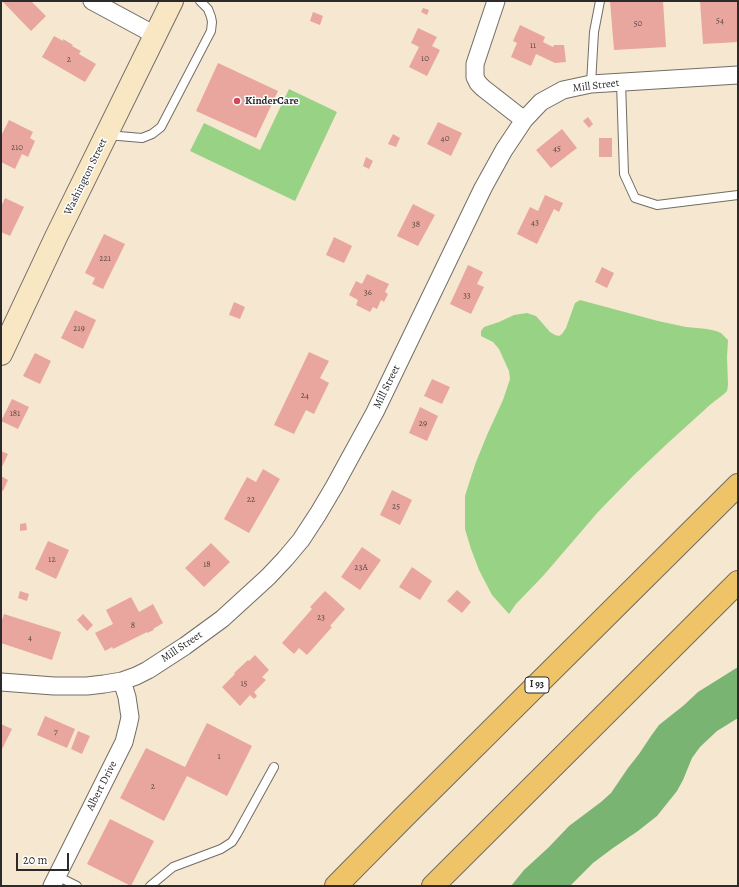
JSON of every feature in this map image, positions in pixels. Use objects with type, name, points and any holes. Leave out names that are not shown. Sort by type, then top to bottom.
[{"type":"highway","name":"I 93","points":[[336,886],[738,485]]},
{"type":"highway","points":[[433,886],[738,582]]},
{"type":"main road","name":"Washington Street","points":[[1,354],[172,1]]},
{"type":"street","points":[[92,1],[155,35]]},
{"type":"street","points":[[496,1],[476,64],[475,77],[483,88],[524,120]]},
{"type":"street","name":"Mill Street","points":[[1,682],[70,687],[122,681],[136,676],[185,646],[217,623],[246,598],[285,559],[318,514],[375,412],[483,188],[504,150],[524,120],[541,102],[563,90],[591,84],[738,75]]},
{"type":"street","name":"Albert Drive","points":[[55,881],[124,742],[130,717],[122,681]]},
{"type":"lane","points":[[106,135],[138,138],[146,137],[156,132],[161,127],[210,31],[212,22],[211,17],[208,9],[200,1]]},
{"type":"lane","points":[[591,84],[594,32],[600,1]]},
{"type":"lane","points":[[621,82],[624,174],[635,198],[657,205],[738,195]]},
{"type":"lane","points":[[150,886],[173,867],[221,849],[232,842],[274,766]]},
{"type":"lane","points":[[55,881],[77,886]]},
{"type":"green space","points":[[289,89],[337,112],[295,201],[190,151],[204,123],[260,150]]},
{"type":"green space","points":[[580,300],[658,321],[686,327],[707,329],[721,333],[728,340],[727,391],[634,475],[598,512],[543,576],[516,604],[509,614],[492,595],[479,570],[465,529],[465,496],[476,462],[503,400],[510,379],[509,371],[499,349],[493,342],[481,336],[481,331],[484,327],[514,315],[527,313],[536,316],[550,332],[559,336],[566,328],[575,303]]},
{"type":"green space","points":[[738,667],[738,718],[717,731],[700,747],[692,758],[677,791],[657,816],[593,863],[570,886],[511,886],[524,870],[569,826],[611,793],[659,725],[698,692]]},
{"type":"building","points":[[2,1],[31,1],[46,16],[31,31]]},
{"type":"building","points":[[610,1],[663,1],[666,47],[614,50]]},
{"type":"building","points":[[700,1],[738,1],[738,42],[703,44]]},
{"type":"building","points":[[423,8],[429,10],[427,15],[421,12]]},
{"type":"building","points":[[313,12],[323,16],[320,25],[310,21]]},
{"type":"building","points":[[520,25],[545,37],[543,42],[553,47],[554,45],[564,45],[566,62],[555,63],[536,54],[531,66],[511,57],[517,43],[513,41]]},
{"type":"building","points":[[418,28],[437,37],[432,46],[440,50],[427,76],[409,67],[419,47],[411,43]]},
{"type":"building","points":[[54,36],[73,45],[72,46],[81,51],[79,54],[96,64],[85,82],[42,57]]},
{"type":"building","name":"KinderCare","points":[[218,63],[278,91],[256,138],[196,111]]},
{"type":"building","points":[[588,117],[593,124],[589,128],[583,121]]},
{"type":"building","points":[[9,120],[33,132],[30,138],[35,141],[28,157],[22,154],[15,169],[1,162],[1,136]]},
{"type":"building","points":[[438,122],[462,133],[451,156],[427,144]]},
{"type":"building","points":[[562,129],[577,148],[551,168],[536,150]]},
{"type":"building","points":[[393,134],[400,138],[396,147],[388,144]]},
{"type":"building","points":[[599,138],[612,138],[612,157],[599,157]]},
{"type":"building","points":[[366,157],[373,161],[369,169],[363,166]]},
{"type":"building","points":[[545,195],[563,203],[559,212],[554,209],[537,244],[517,234],[530,207],[538,211]]},
{"type":"building","points":[[5,198],[24,207],[10,236],[1,232],[1,207]]},
{"type":"building","points":[[413,204],[435,215],[418,246],[397,236]]},
{"type":"building","points":[[104,234],[125,244],[103,289],[92,284],[95,278],[85,273]]},
{"type":"building","points":[[334,237],[352,246],[344,263],[326,255]]},
{"type":"building","points":[[468,265],[483,272],[477,284],[484,287],[471,314],[450,304]]},
{"type":"building","points":[[602,267],[614,273],[607,288],[595,282]]},
{"type":"building","points":[[367,274],[389,284],[385,292],[388,294],[384,302],[381,300],[377,309],[373,307],[370,312],[356,305],[358,300],[349,295],[356,281],[362,284]]},
{"type":"building","points":[[234,302],[245,307],[240,319],[229,315]]},
{"type":"building","points":[[75,310],[96,320],[83,349],[61,338]]},
{"type":"building","points":[[309,352],[329,361],[320,378],[329,383],[314,414],[306,410],[294,434],[274,425]]},
{"type":"building","points":[[35,353],[51,361],[40,384],[23,376]]},
{"type":"building","points":[[432,379],[450,387],[442,404],[424,396]]},
{"type":"building","points":[[12,399],[29,407],[18,429],[1,421]]},
{"type":"building","points":[[420,407],[438,416],[427,441],[409,433]]},
{"type":"building","points":[[1,451],[8,454],[1,469]]},
{"type":"building","points":[[263,469],[280,479],[249,533],[224,519],[247,477],[256,482]]},
{"type":"building","points":[[1,476],[8,480],[3,491],[1,490]]},
{"type":"building","points":[[392,490],[412,500],[400,525],[380,515]]},
{"type":"building","points":[[26,523],[27,530],[20,531],[20,524]]},
{"type":"building","points":[[48,541],[69,550],[56,579],[35,569]]},
{"type":"building","points":[[211,543],[230,562],[204,587],[185,568]]},
{"type":"building","points":[[362,547],[381,560],[360,590],[341,577]]},
{"type":"building","points":[[412,567],[432,581],[420,600],[399,587]]},
{"type":"building","points":[[457,590],[471,602],[462,613],[447,601]]},
{"type":"building","points":[[20,591],[29,594],[27,601],[18,598]]},
{"type":"building","points":[[325,591],[345,609],[330,626],[332,627],[307,655],[299,648],[294,654],[282,643],[312,609],[310,607]]},
{"type":"building","points":[[131,597],[139,612],[153,604],[163,623],[153,629],[154,630],[113,649],[112,647],[105,651],[95,633],[113,624],[106,610]]},
{"type":"building","points":[[4,614],[61,632],[52,660],[1,643],[1,623]]},
{"type":"building","points":[[83,614],[93,625],[87,631],[77,620]]},
{"type":"building","points":[[255,655],[269,670],[262,677],[266,680],[254,692],[257,696],[254,699],[250,695],[240,706],[222,687],[235,674],[234,673]]},
{"type":"building","points":[[45,716],[75,729],[67,748],[37,735]]},
{"type":"building","points":[[207,723],[252,746],[227,796],[187,776],[164,821],[120,798],[146,748],[185,767]]},
{"type":"building","points":[[1,724],[12,729],[2,749],[1,748]]},
{"type":"building","points":[[78,731],[90,736],[82,754],[71,749]]},
{"type":"building","points":[[110,819],[154,841],[131,886],[87,864]]},
{"type":"place","name":"KinderCare","points":[[237,101]]}]
